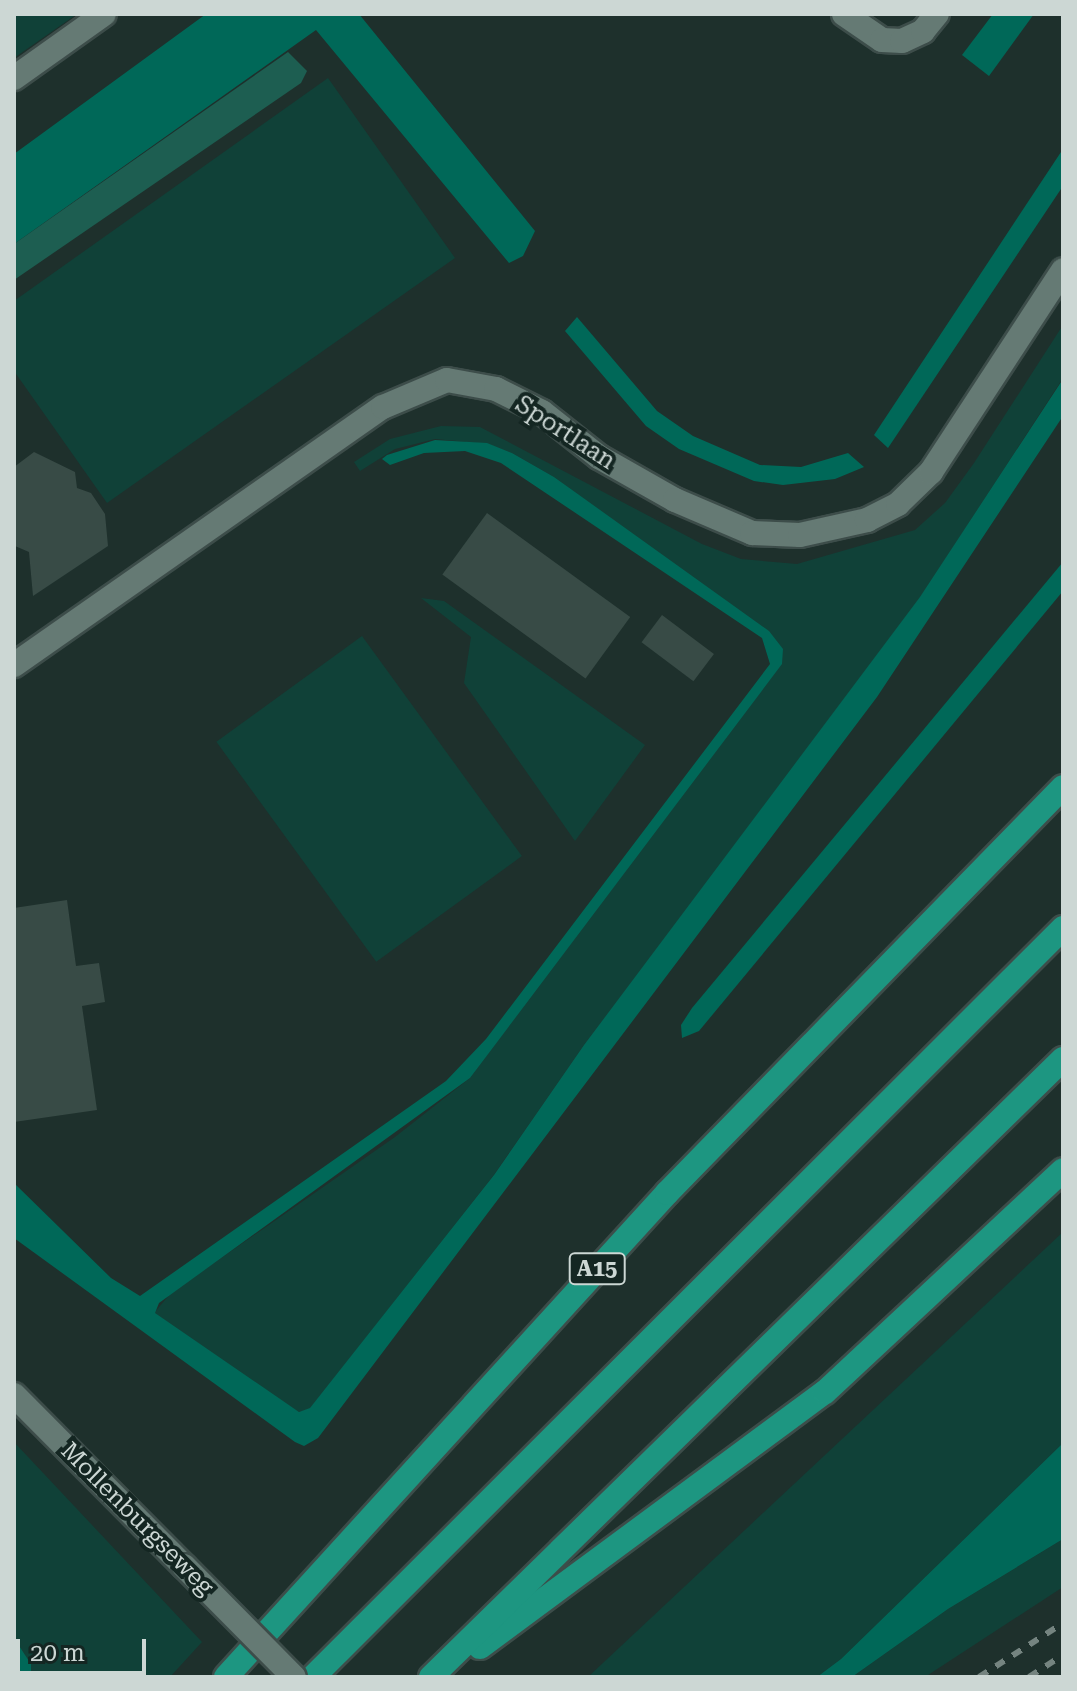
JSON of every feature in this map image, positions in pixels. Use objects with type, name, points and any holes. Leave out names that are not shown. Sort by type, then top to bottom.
[{"type":"highway","name":"A15","points":[[226,1677],[667,1193],[1063,787]]},
{"type":"highway","points":[[313,1677],[1063,928]]},
{"type":"highway","points":[[431,1677],[1063,1059]]},
{"type":"highway","points":[[440,1677],[825,1392],[1063,1170]]},
{"type":"street","points":[[14,78],[104,14]]},
{"type":"street","points":[[844,14],[882,40],[902,41],[923,31],[937,14]]},
{"type":"street","name":"Sportlaan","points":[[14,665],[383,407],[447,380],[496,389],[542,412],[599,457],[663,493],[752,533],[800,535],[867,520],[898,504],[931,472],[1063,270]]},
{"type":"street","name":"Mollenburgseweg","points":[[14,1395],[294,1677]]},
{"type":"shaded area","points":[[14,14],[77,14],[14,58]]},
{"type":"shaded area","points":[[206,14],[359,14],[535,231],[523,256],[509,263],[316,30],[14,244],[14,154]]},
{"type":"shaded area","points":[[993,14],[1034,14],[989,76],[962,55]]},
{"type":"shaded area","points":[[288,52],[307,71],[301,83],[14,280],[14,244]]},
{"type":"shaded area","points":[[328,78],[455,258],[107,503],[14,371],[14,301]]},
{"type":"shaded area","points":[[1063,149],[1063,186],[888,448],[874,435]]},
{"type":"shaded area","points":[[577,317],[657,411],[693,436],[760,465],[801,467],[848,453],[864,467],[835,479],[783,485],[754,481],[679,449],[646,426],[565,331]]},
{"type":"shaded area","points":[[1063,325],[1063,378],[920,598],[584,1045],[493,1176],[310,1409],[299,1412],[253,1384],[154,1313],[171,1293],[395,1137],[470,1078],[782,649],[554,477],[512,453],[488,444],[435,439],[395,449],[360,471],[354,462],[390,439],[441,426],[480,427],[702,544],[741,559],[797,564],[915,530],[945,503],[974,463]]},
{"type":"shaded area","points":[[1063,379],[1063,416],[877,697],[318,1438],[304,1446],[295,1442],[14,1238],[14,1183],[111,1278],[140,1296],[446,1081],[486,1039],[770,664],[762,638],[501,463],[465,451],[424,453],[390,465],[382,459],[435,440],[487,443],[512,453],[554,477],[769,631],[783,649],[782,664],[470,1078],[159,1303],[155,1313],[299,1412],[310,1408],[494,1175],[584,1045],[920,597]]},
{"type":"shaded area","points":[[1063,562],[1063,591],[699,1031],[682,1038],[681,1025],[692,1008]]},
{"type":"shaded area","points":[[421,598],[444,601],[645,745],[575,841],[464,683],[471,637]]},
{"type":"shaded area","points":[[362,636],[522,856],[376,962],[216,742]]},
{"type":"shaded area","points":[[1063,1232],[1063,1443],[841,1659],[817,1677],[588,1677]]},
{"type":"shaded area","points":[[14,1442],[202,1642],[170,1677],[31,1677],[31,1664],[14,1638]]},
{"type":"shaded area","points":[[1063,1443],[1063,1539],[948,1609],[852,1677],[817,1677],[841,1659]]},
{"type":"shaded area","points":[[1063,1539],[1063,1587],[925,1677],[852,1677],[948,1609]]},
{"type":"shaded area","points":[[14,1638],[31,1664],[31,1677],[14,1677]]},
{"type":"building","points":[[34,452],[75,472],[77,488],[91,493],[105,514],[108,546],[33,596],[29,552],[15,546],[14,467]]},
{"type":"building","points":[[487,513],[630,617],[586,679],[442,574]]},
{"type":"building","points":[[662,615],[714,654],[693,681],[642,642]]},
{"type":"building","points":[[67,900],[76,966],[99,963],[105,1002],[82,1006],[97,1110],[14,1122],[14,908]]},
{"type":"railway","points":[[979,1677],[1063,1623]]},
{"type":"railway","points":[[1029,1677],[1063,1655]]}]
